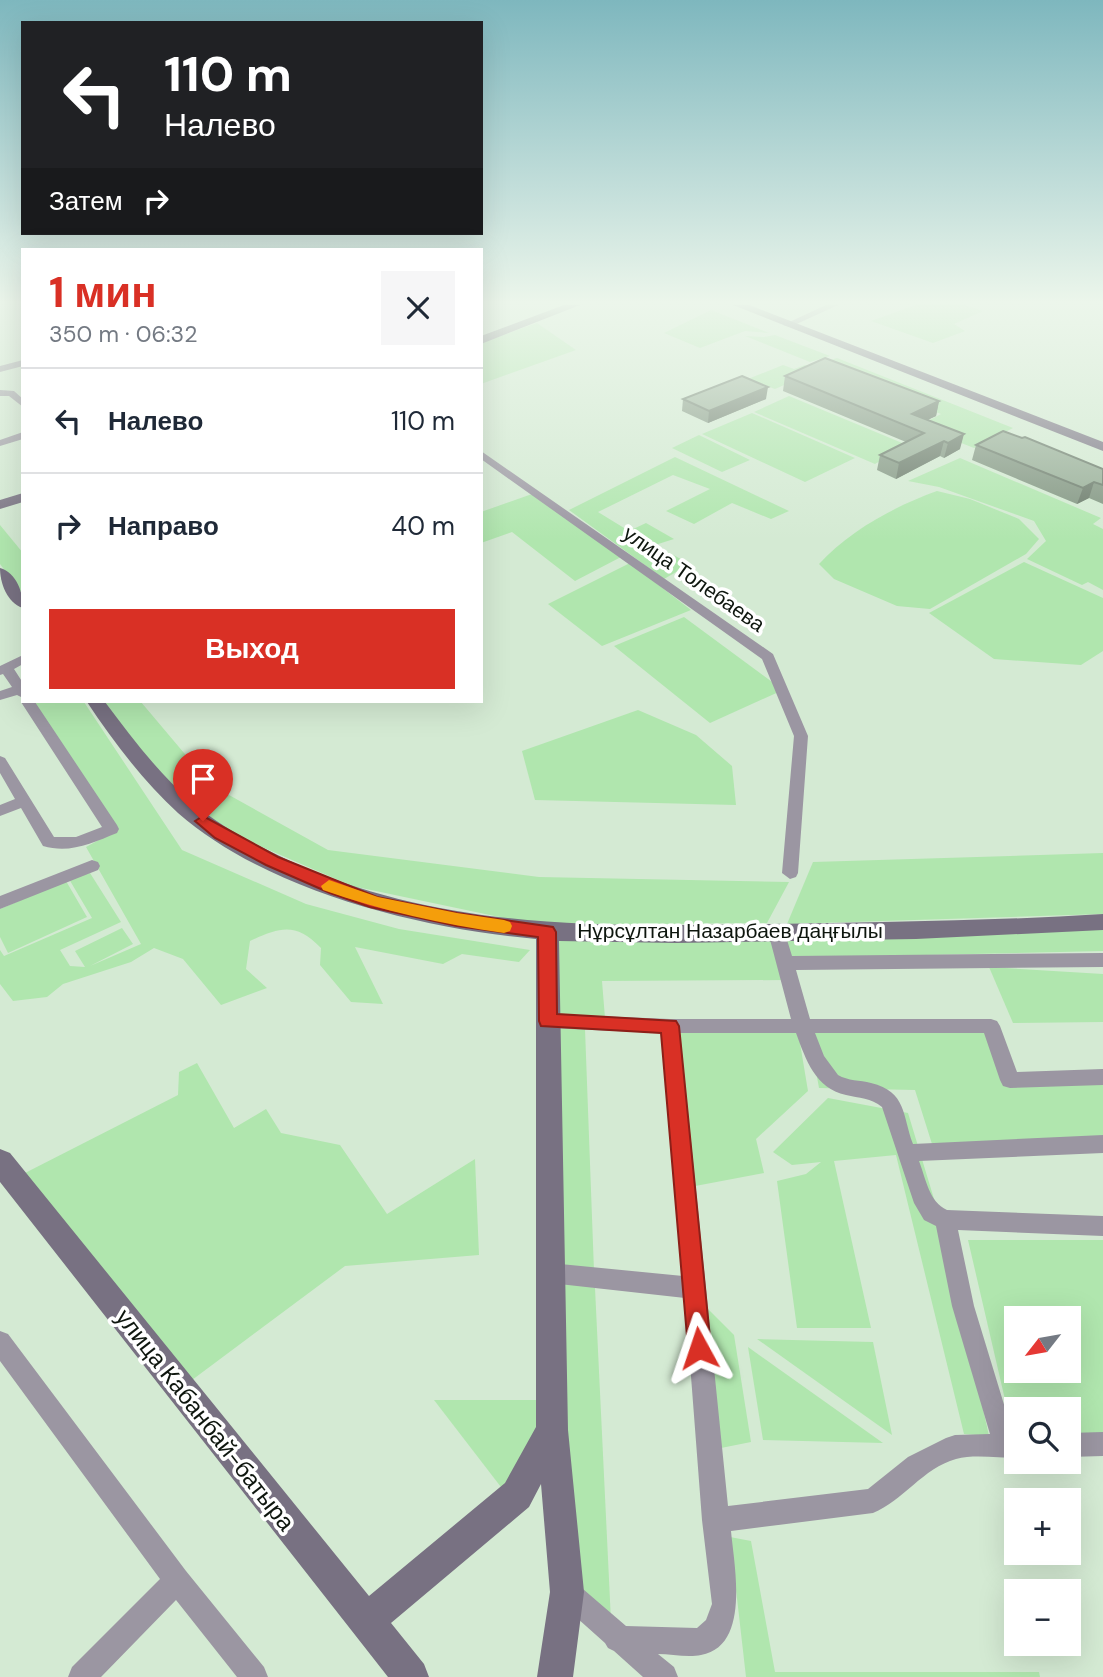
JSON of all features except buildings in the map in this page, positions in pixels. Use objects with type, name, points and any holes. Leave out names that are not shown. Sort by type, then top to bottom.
[{"type":"main road","points":[[938,383],[1103,447]]},
{"type":"main road","points":[[0,505],[21,498]]},
{"type":"main road","points":[[0,573],[21,600]]},
{"type":"main road","name":"Нұрсұлтан Назарбаев даңғылы","points":[[97,703],[156,778],[221,835],[336,889],[376,903],[457,920],[547,932],[990,929],[1103,922]]},
{"type":"main road","points":[[547,932],[552,1430],[567,1592],[555,1677]]},
{"type":"main road","name":"улица Кабанбай-батыра","points":[[0,1161],[411,1677]]},
{"type":"main road","points":[[365,1622],[516,1495],[552,1430]]},
{"type":"street","points":[[0,393],[11,393],[21,402]]},
{"type":"street","points":[[0,443],[21,436]]},
{"type":"street","name":"улица Толебаева","points":[[483,455],[768,657],[801,736],[790,873]]},
{"type":"street","points":[[21,660],[3,670],[21,692]]},
{"type":"street","points":[[0,696],[21,695]]},
{"type":"street","points":[[0,761],[49,842],[78,844],[111,829],[28,703]]},
{"type":"street","points":[[0,811],[24,801]]},
{"type":"street","points":[[0,903],[92,866]]},
{"type":"street","points":[[777,932],[804,1026],[826,1077],[842,1085],[870,1090],[889,1100],[895,1111],[897,1128],[924,1203],[932,1213],[945,1220],[1103,1226]]},
{"type":"street","points":[[785,962],[1103,960]]},
{"type":"street","points":[[548,1021],[670,1026],[991,1026],[1010,1080],[1103,1077]]},
{"type":"street","points":[[617,1639],[701,1642],[717,1629],[725,1604],[670,1026]]},
{"type":"street","points":[[907,1153],[1103,1144]]},
{"type":"street","points":[[945,1220],[963,1306],[1004,1426]]},
{"type":"street","points":[[550,1273],[694,1288]]},
{"type":"street","points":[[0,1342],[177,1580],[254,1677]]},
{"type":"street","points":[[1081,1445],[1103,1444]]},
{"type":"street","points":[[715,1520],[873,1501],[917,1466],[955,1447],[1004,1446]]},
{"type":"street","points":[[82,1677],[177,1580]]},
{"type":"street","points":[[567,1592],[617,1639],[664,1677]]},
{"type":"green space","points":[[760,383],[788,383],[775,389]]},
{"type":"green space","points":[[861,383],[901,383],[1013,428],[974,448],[918,426],[941,414]]},
{"type":"green space","points":[[789,396],[907,445],[875,464],[754,412]]},
{"type":"green space","points":[[752,413],[855,458],[805,482],[702,434]]},
{"type":"green space","points":[[699,435],[750,460],[722,472],[672,448]]},
{"type":"green space","points":[[675,457],[789,511],[771,519],[732,503],[694,524],[666,511],[710,489],[673,475],[598,512],[629,531],[646,523],[674,539],[655,545],[690,564],[664,579],[569,510]]},
{"type":"green space","points":[[960,458],[1101,518],[1093,524],[1103,529],[1103,590],[1088,582],[1082,585],[1027,559],[1046,541],[1034,521],[939,487],[908,481]]},
{"type":"green space","points":[[937,491],[970,499],[1019,519],[1039,539],[1026,554],[930,609],[897,606],[834,579],[819,564],[858,530],[905,504]]},
{"type":"green space","points":[[532,494],[621,557],[575,581],[512,532],[483,542],[483,511]]},
{"type":"green space","points":[[0,525],[21,551],[21,592],[0,564]]},
{"type":"green space","points":[[1024,562],[1103,598],[1103,651],[1081,665],[994,659],[929,613]]},
{"type":"green space","points":[[630,563],[691,610],[602,646],[548,604]]},
{"type":"green space","points":[[684,617],[783,690],[710,723],[614,646]]},
{"type":"green space","points":[[33,703],[85,703],[182,850],[306,904],[399,929],[530,950],[519,962],[462,954],[443,964],[355,947],[383,1004],[351,1002],[320,965],[321,948],[304,934],[279,930],[250,941],[246,969],[267,988],[221,1005],[183,959],[154,948],[131,962],[63,984],[47,997],[13,1001],[0,984],[0,950],[4,956],[92,918],[69,879],[90,873],[121,922],[60,950],[70,966],[85,967],[75,951],[122,928],[133,944],[90,966],[141,944],[86,847],[117,830]]},
{"type":"green space","points":[[99,703],[142,703],[211,785],[328,850],[539,877],[789,882],[767,923],[538,925],[352,886],[230,833],[134,752]]},
{"type":"green space","points":[[638,710],[696,735],[732,766],[736,805],[535,800],[522,751]]},
{"type":"green space","points":[[1103,853],[1103,914],[787,924],[813,862]]},
{"type":"green space","points":[[66,881],[87,917],[8,953],[0,937],[0,909]]},
{"type":"green space","points":[[1103,927],[1103,951],[788,958],[785,937]]},
{"type":"green space","points":[[552,935],[773,936],[785,980],[602,981],[605,1018],[553,1017]]},
{"type":"green space","points":[[989,967],[1103,974],[1103,1022],[1013,1023]]},
{"type":"green space","points":[[556,1025],[585,1029],[594,1271],[556,1266]]},
{"type":"green space","points":[[808,1028],[989,1029],[1007,1082],[1103,1080],[1103,1141],[932,1144],[915,1090],[819,1088]]},
{"type":"green space","points":[[798,1031],[808,1091],[756,1139],[764,1173],[690,1187],[676,1032]]},
{"type":"green space","points":[[197,1063],[234,1128],[266,1109],[281,1133],[340,1145],[387,1214],[475,1159],[479,1255],[345,1266],[192,1380],[25,1173],[178,1095],[179,1072]]},
{"type":"green space","points":[[828,1098],[908,1113],[944,1232],[989,1436],[964,1434],[896,1155],[834,1161],[871,1328],[797,1328],[777,1181],[806,1174],[821,1162],[792,1165],[773,1152]]},
{"type":"green space","points":[[968,1240],[1103,1240],[1103,1433],[1081,1433],[1081,1397],[1004,1397]]},
{"type":"green space","points":[[558,1279],[595,1288],[611,1621],[551,1574]]},
{"type":"green space","points":[[704,1305],[734,1335],[751,1442],[716,1449]]},
{"type":"green space","points":[[757,1339],[873,1342],[892,1435]]},
{"type":"green space","points":[[748,1347],[883,1443],[763,1440]]},
{"type":"green space","points":[[434,1400],[545,1400],[534,1435],[504,1491]]},
{"type":"green space","points":[[730,1537],[751,1541],[775,1672],[1039,1672],[1040,1677],[746,1677]]},
{"type":"slow traffic","points":[[329,886],[376,903],[457,920],[504,926]]},
{"type":"route","points":[[203,821],[221,835],[272,861],[376,903],[457,920],[547,932],[548,1021],[670,1026],[699,1348]]}]
